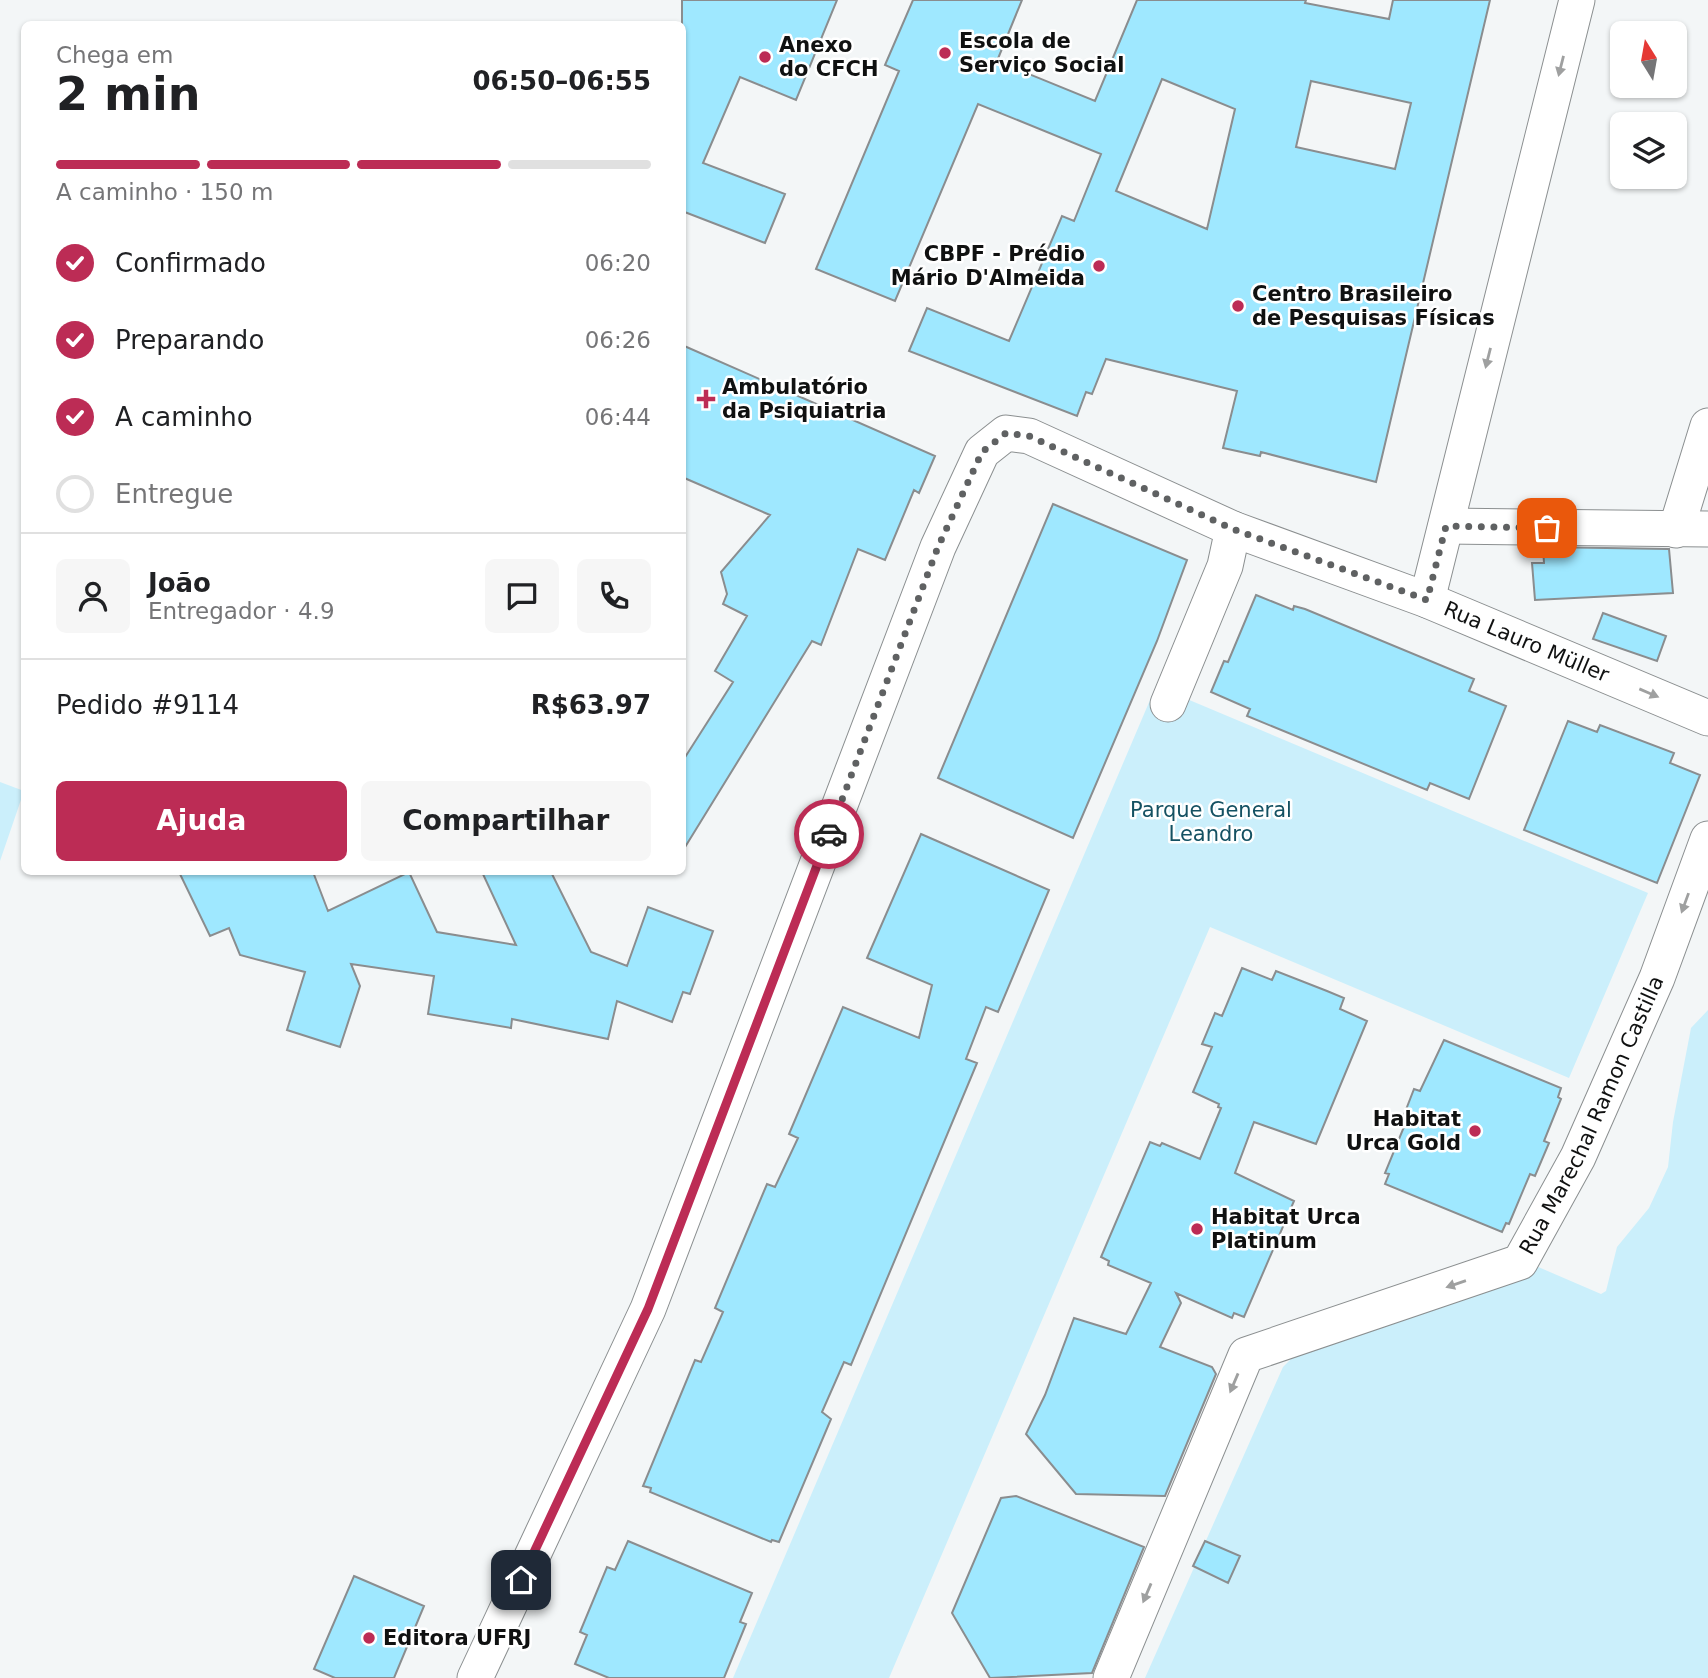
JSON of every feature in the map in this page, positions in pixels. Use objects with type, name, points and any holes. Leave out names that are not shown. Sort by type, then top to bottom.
[{"type":"street","points":[[1427,600],[1577,0]]},
{"type":"street","points":[[1446,526],[1692,530],[1708,426]]},
{"type":"street","name":"Rua Lauro Müller","points":[[475,1678],[648,1309],[938,547],[982,452],[1006,433],[1029,436],[1233,529],[1427,600],[1708,718]]},
{"type":"street","points":[[1168,704],[1225,566],[1233,529]]},
{"type":"street","name":"Rua Marechal Ramon Castilla","points":[[1111,1678],[1246,1355],[1520,1262],[1578,1157],[1652,989],[1708,839]]},
{"type":"green space","name":"Parque General Leandro","points":[[1156,686],[1648,893],[1569,1078],[1210,927],[889,1678],[733,1678]]},
{"type":"green space","points":[[0,782],[21,790],[21,800],[0,861]]},
{"type":"green space","points":[[1708,1010],[1708,1678],[1145,1678],[1283,1367],[1303,1347],[1522,1260],[1601,1294],[1606,1291],[1617,1247],[1649,1208],[1668,1167],[1673,1122],[1691,1028]]},
{"type":"building","points":[[682,0],[837,0],[796,100],[740,77],[703,163],[785,194],[765,243],[686,213],[686,21],[682,21]]},
{"type":"building","name":"Centro Brasileiro de Pesquisas Físicas","points":[[913,0],[1022,0],[997,61],[1095,101],[1137,0],[1306,0],[1305,3],[1389,19],[1393,0],[1490,0],[1376,482],[1261,452],[1260,456],[1223,448],[1237,391],[1106,359],[1092,394],[1086,392],[1077,416],[909,351],[927,308],[1009,341],[1062,216],[1074,221],[1101,154],[978,104],[895,301],[816,269],[899,71],[885,65]],"holes":[[[1162,79],[1235,109],[1207,229],[1116,191]],[[1311,81],[1411,103],[1395,169],[1296,147]]]},
{"type":"building","points":[[686,347],[935,456],[919,493],[914,490],[885,560],[858,549],[821,645],[812,641],[686,846],[686,756],[733,682],[715,671],[747,616],[723,604],[727,594],[721,572],[770,515],[686,479]]},
{"type":"building","points":[[1053,504],[1187,560],[1157,641],[1073,838],[938,778]]},
{"type":"building","points":[[1543,547],[1669,549],[1673,593],[1535,600],[1532,563],[1544,563]]},
{"type":"building","points":[[1256,595],[1293,610],[1294,606],[1305,609],[1474,679],[1469,691],[1506,706],[1469,799],[1430,783],[1427,790],[1247,716],[1250,709],[1211,692],[1224,661],[1228,662]]},
{"type":"building","points":[[1603,613],[1666,636],[1657,661],[1593,639]]},
{"type":"building","points":[[1568,721],[1597,732],[1600,725],[1674,753],[1670,763],[1700,775],[1657,883],[1524,830]]},
{"type":"building","points":[[921,834],[1049,890],[998,1012],[986,1007],[966,1059],[977,1063],[851,1365],[844,1362],[822,1412],[831,1419],[779,1542],[771,1542],[650,1492],[651,1488],[643,1486],[695,1360],[701,1362],[723,1312],[715,1308],[767,1184],[775,1187],[798,1138],[789,1134],[843,1007],[919,1038],[932,985],[867,958]]},
{"type":"building","points":[[180,875],[314,875],[328,911],[403,875],[410,875],[437,932],[516,945],[483,875],[552,875],[591,952],[627,966],[648,907],[713,931],[690,994],[683,992],[672,1022],[617,1001],[608,1039],[512,1019],[511,1028],[428,1014],[434,976],[351,964],[360,986],[340,1047],[287,1030],[305,972],[240,955],[229,928],[210,936]]},
{"type":"building","points":[[1242,968],[1272,980],[1276,971],[1344,998],[1340,1009],[1367,1021],[1316,1144],[1254,1122],[1235,1173],[1294,1201],[1244,1317],[1234,1313],[1232,1318],[1176,1293],[1181,1303],[1160,1347],[1212,1367],[1216,1374],[1165,1496],[1076,1494],[1026,1434],[1045,1395],[1074,1318],[1126,1334],[1151,1283],[1108,1265],[1109,1261],[1101,1257],[1150,1142],[1160,1146],[1162,1143],[1200,1159],[1221,1108],[1218,1107],[1219,1104],[1193,1092],[1212,1047],[1202,1044],[1215,1013],[1222,1016]]},
{"type":"building","name":"Habitat Urca Gold","points":[[1444,1040],[1561,1088],[1558,1097],[1561,1099],[1544,1141],[1549,1143],[1535,1176],[1530,1174],[1509,1224],[1506,1223],[1502,1232],[1385,1184],[1389,1174],[1385,1173],[1406,1122],[1402,1120],[1414,1089],[1420,1091]]},
{"type":"building","points":[[1016,1496],[1144,1547],[1092,1673],[990,1678],[952,1613],[1001,1498]]},
{"type":"building","points":[[628,1541],[752,1593],[740,1622],[746,1624],[724,1678],[609,1678],[575,1664],[587,1635],[580,1632],[607,1567],[615,1570]]},
{"type":"building","points":[[1205,1541],[1240,1556],[1228,1583],[1193,1566]]},
{"type":"building","name":"Editora UFRJ","points":[[354,1576],[424,1606],[394,1678],[335,1678],[314,1669]]},
{"type":"way so far","points":[[829,834],[938,547],[982,452],[1006,433],[1029,436],[1248,536],[1427,600],[1446,526],[1547,528]]},
{"type":"place","name":"Escola de Serviço Social","points":[[945,53]]},
{"type":"place","name":"Anexo do CFCH","points":[[765,57]]},
{"type":"place","name":"CBPF - Prédio Mário D'Almeida","points":[[1099,266]]},
{"type":"place","name":"Centro Brasileiro de Pesquisas Físicas","points":[[1238,306]]},
{"type":"place","name":"Ambulatório da Psiquiatria","points":[[706,399]]},
{"type":"place","name":"Habitat Urca Gold","points":[[1475,1131]]},
{"type":"place","name":"Habitat Urca Platinum","points":[[1197,1229]]},
{"type":"place","name":"Editora UFRJ","points":[[369,1638]]},
{"type":"route","points":[[521,1580],[648,1309],[829,834]]}]
